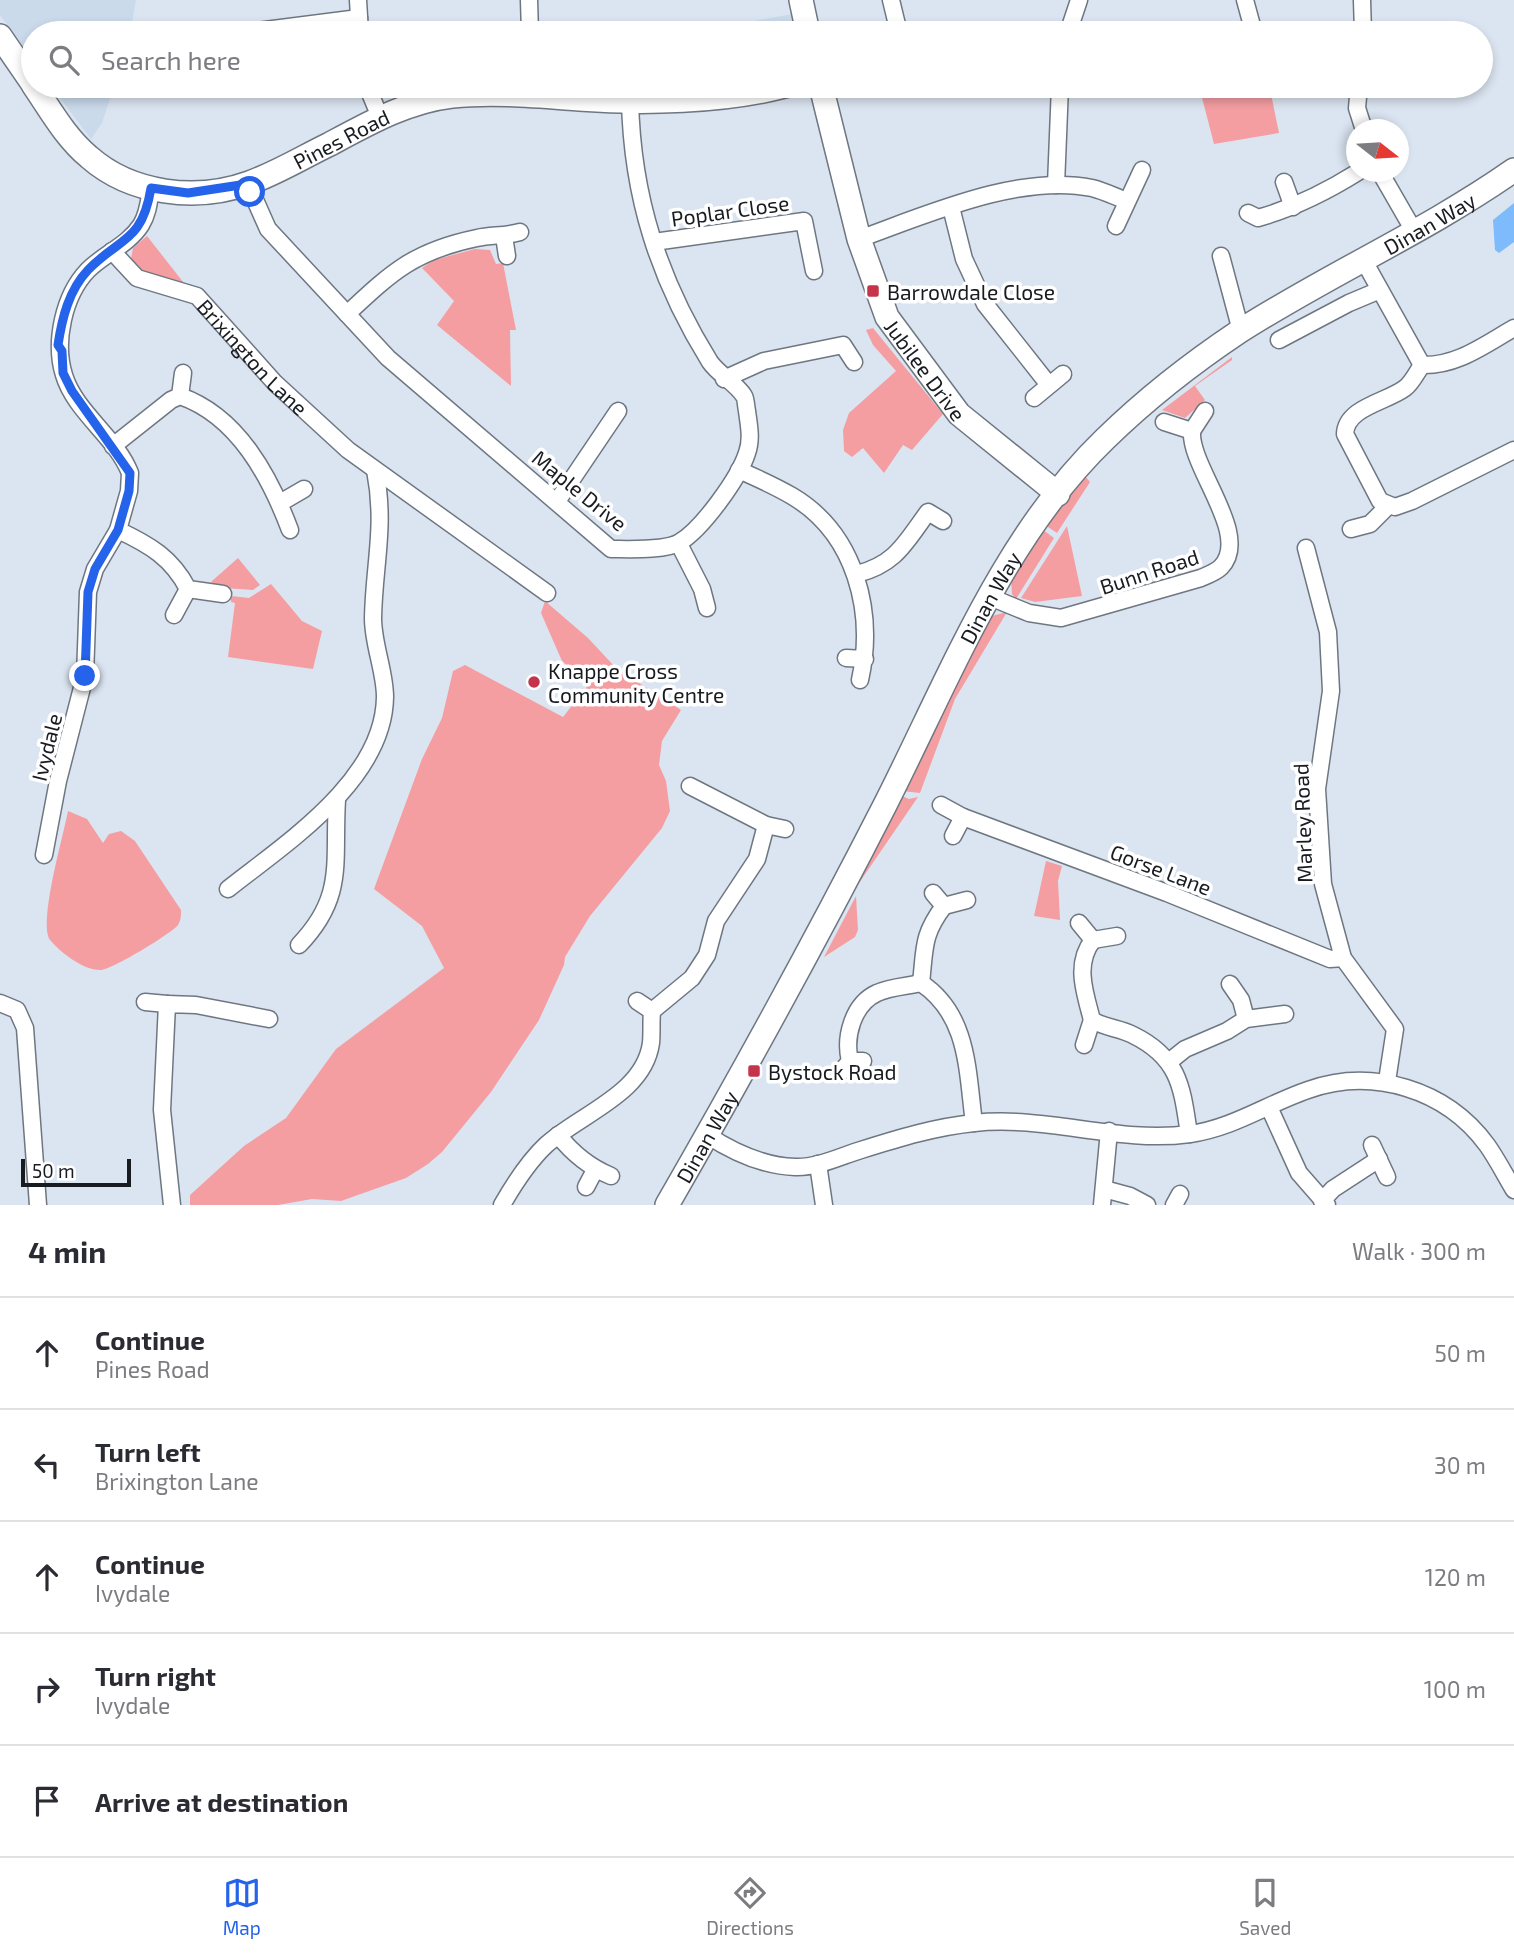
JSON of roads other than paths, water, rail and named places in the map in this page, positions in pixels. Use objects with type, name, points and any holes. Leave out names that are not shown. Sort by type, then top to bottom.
[{"type":"street","points":[[358,0],[359,21]]},
{"type":"street","points":[[529,0],[530,21]]},
{"type":"street","points":[[801,0],[805,21]]},
{"type":"street","points":[[891,0],[896,21]]},
{"type":"street","points":[[1072,21],[1080,0]]},
{"type":"street","points":[[1245,0],[1251,21]]},
{"type":"street","points":[[1362,0],[1363,21]]},
{"type":"street","points":[[0,36],[21,66]]},
{"type":"street","points":[[42,98],[59,124],[89,158],[107,170],[151,188],[141,225],[112,251]]},
{"type":"street","points":[[373,98],[380,117]]},
{"type":"street","name":"Pines Road","points":[[151,188],[188,193],[247,184],[380,117],[413,104],[441,98]]},
{"type":"street","name":"Pines Road","points":[[610,98],[685,98]]},
{"type":"street","name":"Jubilee Drive","points":[[824,98],[859,239],[887,317],[959,414],[1058,494]]},
{"type":"street","points":[[1056,185],[1060,98]]},
{"type":"street","points":[[1358,98],[1357,108],[1360,119]]},
{"type":"street","points":[[630,100],[631,143],[639,198],[673,294],[712,364],[724,379],[745,396],[750,436],[747,454],[739,470],[705,517],[679,544],[702,589],[707,608]]},
{"type":"street","points":[[1116,226],[1142,170]]},
{"type":"street","name":"Dinan Way","points":[[667,1205],[841,892],[990,597],[1025,540],[1058,494],[1102,442],[1149,398],[1241,331],[1414,230],[1473,199],[1514,170]]},
{"type":"street","points":[[1248,213],[1258,218],[1293,207],[1346,178]]},
{"type":"street","points":[[1284,182],[1293,207]]},
{"type":"street","points":[[1386,182],[1414,230]]},
{"type":"street","name":"Maple Drive","points":[[247,184],[268,229],[388,358],[558,500],[611,548],[634,550],[679,544]]},
{"type":"street","points":[[859,239],[993,195],[1056,185],[1093,188],[1127,201]]},
{"type":"street","points":[[951,207],[971,279],[985,304],[1049,385]]},
{"type":"street","name":"Poplar Close","points":[[654,242],[804,221],[814,271]]},
{"type":"street","points":[[347,314],[397,268],[423,254],[478,237],[512,234],[507,256]]},
{"type":"street","name":"Ivydale","points":[[44,855],[58,781],[85,676],[88,592],[95,569],[118,530],[129,491],[130,473],[72,391],[63,373],[62,351],[58,345],[74,289],[88,270],[112,251]]},
{"type":"street","name":"Brixington Lane","points":[[112,251],[137,278],[197,296],[275,383],[375,470],[547,593]]},
{"type":"street","points":[[1221,256],[1241,331]]},
{"type":"street","points":[[1364,261],[1422,365]]},
{"type":"street","points":[[1279,340],[1349,303],[1380,290]]},
{"type":"street","points":[[1422,365],[1439,366],[1455,361],[1514,328]]},
{"type":"street","points":[[724,379],[764,361],[843,345],[855,362]]},
{"type":"street","points":[[1388,506],[1375,492],[1345,434],[1345,425],[1353,416],[1406,388],[1422,365]]},
{"type":"street","points":[[180,396],[183,373]]},
{"type":"street","points":[[1034,398],[1063,374]]},
{"type":"street","points":[[113,446],[160,407],[180,396]]},
{"type":"street","points":[[180,396],[206,408],[234,433],[264,471],[290,530]]},
{"type":"street","points":[[558,500],[618,411]]},
{"type":"street","points":[[1164,422],[1192,431],[1205,411]]},
{"type":"street","name":"Bunn Road","points":[[990,597],[1029,613],[1060,618],[1202,578],[1220,569],[1227,554],[1224,517],[1192,448],[1192,431]]},
{"type":"street","points":[[1351,529],[1370,524],[1388,506],[1412,501],[1514,450]]},
{"type":"street","points":[[229,889],[337,800],[369,753],[381,725],[385,697],[373,623],[382,505],[375,470]]},
{"type":"street","points":[[739,470],[794,497],[835,534],[857,574],[865,616],[865,659],[860,681]]},
{"type":"street","points":[[280,503],[304,489]]},
{"type":"street","points":[[857,574],[879,569],[895,556],[928,512],[943,521]]},
{"type":"street","points":[[118,530],[160,551],[174,566],[188,589]]},
{"type":"street","name":"Marley Road","points":[[1306,548],[1328,632],[1331,691],[1317,789],[1323,884],[1343,958],[1395,1029],[1387,1081]]},
{"type":"street","points":[[188,589],[223,594]]},
{"type":"street","points":[[174,615],[188,589]]},
{"type":"street","points":[[846,658],[865,659]]},
{"type":"street","points":[[690,786],[766,825],[785,829]]},
{"type":"street","points":[[299,946],[315,929],[333,894],[337,800]]},
{"type":"street","name":"Gorse Lane","points":[[941,805],[963,817],[1167,893],[1329,959],[1343,958]]},
{"type":"street","points":[[953,836],[963,817]]},
{"type":"street","points":[[502,1205],[532,1159],[558,1135],[601,1107],[634,1079],[651,1044],[652,1011],[692,978],[707,955],[716,921],[757,859],[766,825]]},
{"type":"street","points":[[933,893],[944,906]]},
{"type":"street","points":[[921,983],[924,941],[930,925],[944,906],[967,900]]},
{"type":"street","points":[[1079,923],[1094,940]]},
{"type":"street","points":[[1084,1045],[1092,1020],[1082,969],[1084,955],[1094,940],[1117,936]]},
{"type":"street","points":[[851,1065],[847,1051],[852,1022],[862,1004],[877,993],[921,983],[935,992],[953,1015],[960,1031],[974,1123]]},
{"type":"street","points":[[1230,984],[1241,1000],[1245,1018]]},
{"type":"street","points":[[637,1001],[652,1011]]},
{"type":"street","points":[[145,1002],[196,1005],[269,1019]]},
{"type":"street","points":[[0,1003],[17,1010],[25,1028],[38,1205]]},
{"type":"street","points":[[167,1004],[162,1110],[172,1205]]},
{"type":"street","points":[[1170,1061],[1185,1049],[1227,1031],[1245,1018],[1285,1014]]},
{"type":"street","points":[[1092,1020],[1135,1036],[1170,1061],[1184,1097],[1189,1134]]},
{"type":"street","points":[[707,1135],[729,1149],[761,1161],[798,1168],[922,1131],[974,1123],[1042,1122],[1152,1136],[1189,1134],[1229,1126],[1309,1090],[1346,1080],[1387,1081],[1420,1093],[1464,1120],[1486,1144],[1514,1190]]},
{"type":"street","points":[[1269,1107],[1299,1173],[1325,1203],[1333,1189],[1375,1152],[1387,1177]]},
{"type":"street","points":[[1109,1131],[1103,1197],[1130,1196],[1147,1205]]},
{"type":"street","points":[[558,1135],[571,1152],[595,1170],[611,1176]]},
{"type":"street","points":[[818,1164],[824,1205]]},
{"type":"street","points":[[586,1187],[595,1170]]},
{"type":"water","points":[[1514,203],[1514,242],[1499,253],[1495,250],[1493,220]]},
{"type":"place","name":"Barrowdale Close","points":[[873,291]]},
{"type":"place","name":"Knappe Cross Community Centre","points":[[534,682]]},
{"type":"place","name":"Bystock Road","points":[[754,1071]]}]
